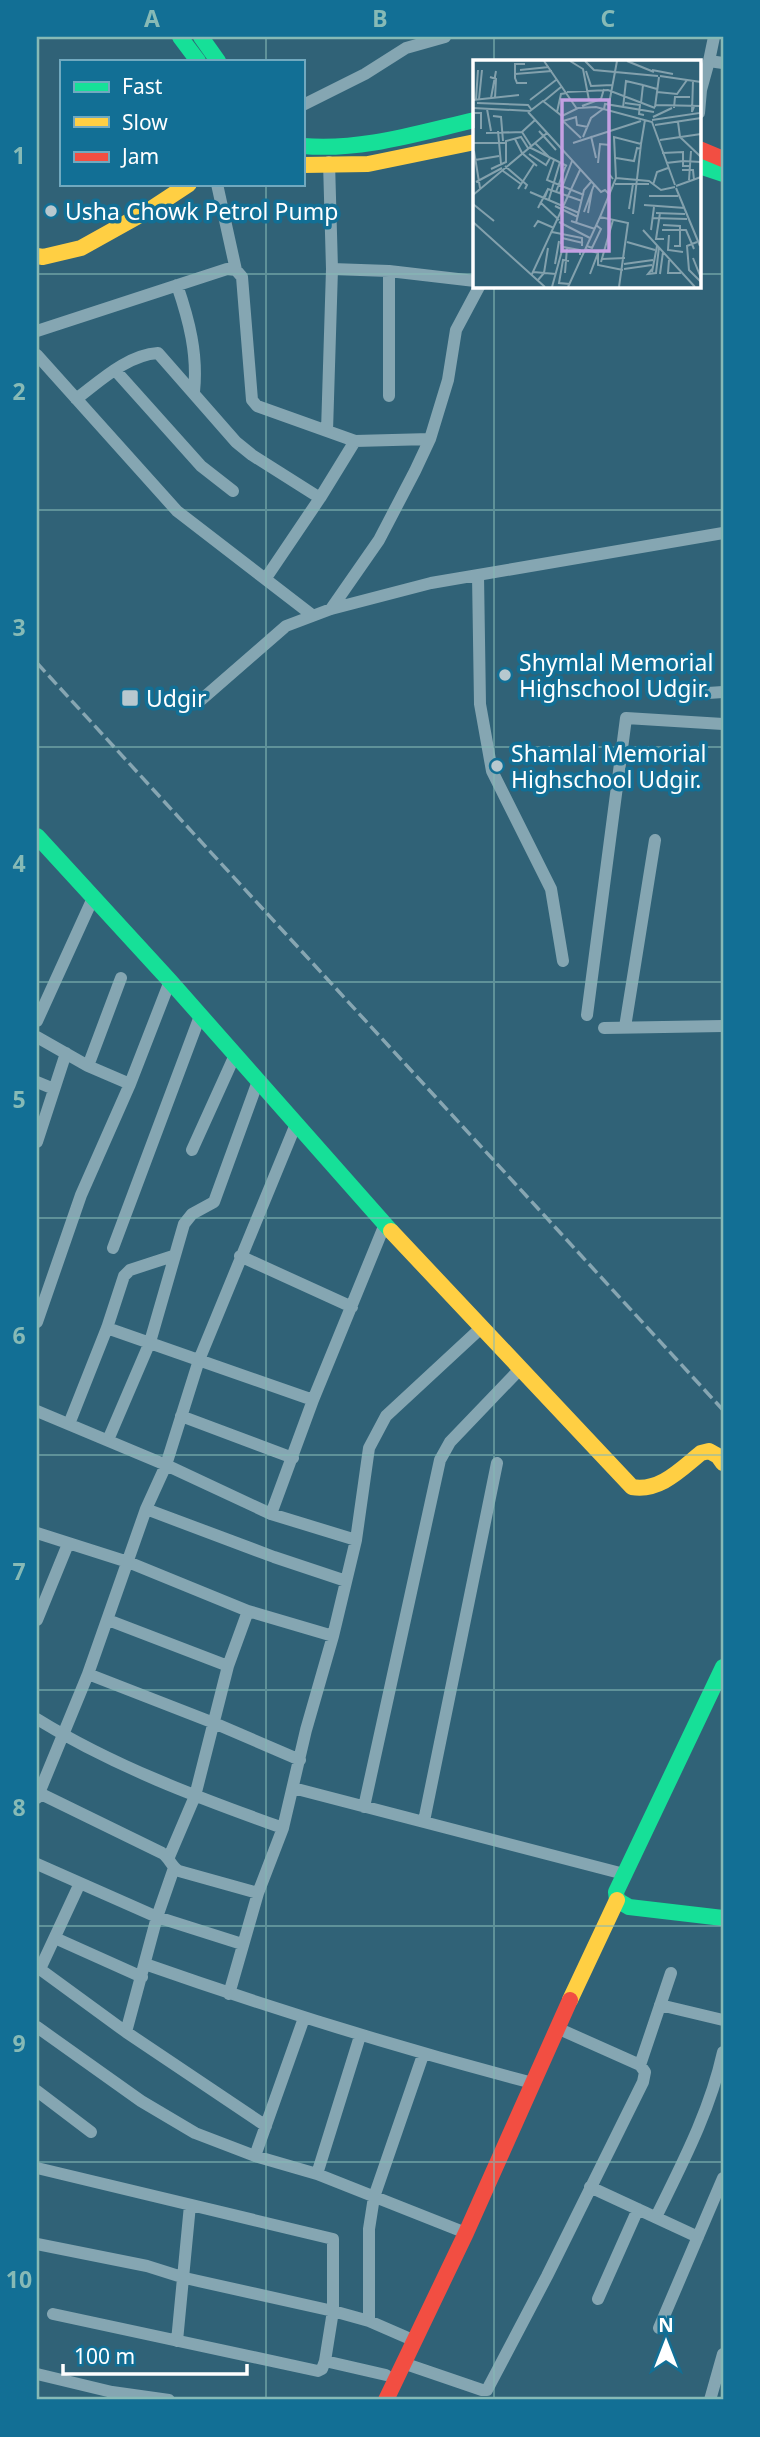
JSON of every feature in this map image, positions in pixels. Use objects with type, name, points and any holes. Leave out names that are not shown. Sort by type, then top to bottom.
[{"type":"main road","points":[[180,37],[197,60]]},
{"type":"main road","points":[[201,37],[217,60]]},
{"type":"main road","points":[[304,146],[328,148],[374,143],[473,120]]},
{"type":"main road","points":[[304,165],[329,168],[365,166],[473,142]]},
{"type":"main road","points":[[700,149],[723,159]]},
{"type":"main road","points":[[700,166],[723,173]]},
{"type":"main road","points":[[37,256],[81,248],[186,186]]},
{"type":"main road","points":[[37,836],[170,981],[385,1224],[632,1487],[640,1490],[652,1489],[701,1453],[709,1451],[723,1463]]},
{"type":"main road","points":[[386,2400],[466,2233],[617,1900],[616,1892],[624,1874],[723,1667]]},
{"type":"main road","points":[[617,1900],[629,1907],[723,1918]]},
{"type":"street","points":[[304,105],[365,75],[406,48],[445,37]]},
{"type":"street","points":[[700,102],[714,37]]},
{"type":"street","points":[[709,61],[723,63]]},
{"type":"street","points":[[327,431],[332,269],[328,148]]},
{"type":"street","points":[[217,186],[236,270],[242,277],[252,400],[257,407],[355,441],[430,439]]},
{"type":"street","points":[[37,331],[227,269],[236,270]]},
{"type":"street","points":[[332,269],[389,271],[473,281]]},
{"type":"street","points":[[389,271],[389,396]]},
{"type":"street","points":[[177,285],[188,317],[195,360],[194,391]]},
{"type":"street","points":[[331,608],[379,540],[430,439],[448,380],[456,330],[479,287]]},
{"type":"street","points":[[76,399],[115,370],[145,354],[158,353],[236,442],[320,498]]},
{"type":"street","points":[[37,355],[177,511],[312,615]]},
{"type":"street","points":[[115,370],[201,466],[233,491]]},
{"type":"street","points":[[266,578],[355,441]]},
{"type":"street","points":[[188,701],[201,700],[286,626],[331,608],[431,583],[723,533]]},
{"type":"street","points":[[478,575],[480,704],[492,771],[551,889],[563,961]]},
{"type":"street","points":[[678,695],[723,692]]},
{"type":"street","points":[[587,1015],[626,718],[723,724]]},
{"type":"street","points":[[625,1027],[654,840]]},
{"type":"street","points":[[37,1021],[93,898]]},
{"type":"street","points":[[88,1066],[121,978]]},
{"type":"street","points":[[37,1322],[81,1195],[130,1084],[170,981]]},
{"type":"street","points":[[113,1248],[200,1016]]},
{"type":"street","points":[[604,1028],[723,1026]]},
{"type":"street","points":[[37,1037],[88,1066],[130,1084]]},
{"type":"street","points":[[37,1142],[66,1053]]},
{"type":"street","points":[[192,1150],[235,1055]]},
{"type":"street","points":[[108,1440],[150,1342],[184,1224],[192,1214],[214,1202],[258,1081]]},
{"type":"street","points":[[37,1082],[54,1088]]},
{"type":"street","points":[[258,1893],[172,1863],[38,1795],[88,1674],[146,1509],[166,1465],[199,1360],[296,1124]]},
{"type":"street","points":[[271,1514],[313,1400],[385,1224]]},
{"type":"street","points":[[69,1424],[107,1328],[124,1276],[131,1270],[173,1256]]},
{"type":"street","points":[[240,1256],[352,1307]]},
{"type":"street","points":[[107,1328],[313,1400]]},
{"type":"street","points":[[229,1994],[258,1893],[283,1828],[306,1730],[333,1636],[356,1540],[369,1448],[386,1416],[481,1328]]},
{"type":"street","points":[[363,1807],[440,1460],[450,1442],[520,1369]]},
{"type":"street","points":[[37,1411],[166,1465],[271,1514],[356,1540]]},
{"type":"street","points":[[180,1416],[293,1458]]},
{"type":"street","points":[[424,1821],[497,1463]]},
{"type":"street","points":[[146,1509],[346,1581]]},
{"type":"street","points":[[37,1533],[128,1562],[248,1611],[333,1636]]},
{"type":"street","points":[[37,1620],[68,1544]]},
{"type":"street","points":[[126,2032],[172,1863],[195,1796],[228,1666],[248,1611]]},
{"type":"street","points":[[107,1620],[228,1666]]},
{"type":"street","points":[[88,1674],[300,1760]]},
{"type":"street","points":[[37,1719],[63,1736],[195,1796],[283,1828]]},
{"type":"street","points":[[293,1788],[624,1874]]},
{"type":"street","points":[[37,1864],[157,1917],[242,1944]]},
{"type":"street","points":[[80,1883],[38,1968],[126,2032],[266,2126]]},
{"type":"street","points":[[55,1938],[142,1977]]},
{"type":"street","points":[[145,1964],[360,2036],[533,2083]]},
{"type":"street","points":[[640,2066],[670,1973]]},
{"type":"street","points":[[660,2005],[723,2020]]},
{"type":"street","points":[[255,2156],[304,2018]]},
{"type":"street","points":[[37,2027],[152,2107],[195,2133],[255,2156],[317,2174],[466,2233]]},
{"type":"street","points":[[403,2363],[482,2390],[486,2389],[547,2276],[643,2082],[645,2072],[640,2066],[557,2028]]},
{"type":"street","points":[[317,2174],[360,2036]]},
{"type":"street","points":[[656,2217],[698,2129],[723,2052]]},
{"type":"street","points":[[369,2321],[369,2229],[374,2197],[424,2055]]},
{"type":"street","points":[[37,2091],[91,2132]]},
{"type":"street","points":[[37,2168],[333,2239],[333,2311],[322,2369],[313,2370],[53,2314]]},
{"type":"street","points":[[659,2328],[723,2178]]},
{"type":"street","points":[[590,2187],[698,2237]]},
{"type":"street","points":[[177,2341],[190,2205]]},
{"type":"street","points":[[597,2299],[638,2209]]},
{"type":"street","points":[[37,2244],[147,2266],[185,2278],[333,2311],[369,2321],[415,2341]]},
{"type":"street","points":[[710,2400],[723,2354]]},
{"type":"street","points":[[325,2361],[386,2375]]},
{"type":"street","points":[[37,2374],[91,2394],[169,2400]]},
{"type":"railway","points":[[37,663],[723,1410]]},
{"type":"traffic: fast","points":[[180,37],[197,60]]},
{"type":"traffic: fast","points":[[201,37],[217,60]]},
{"type":"traffic: fast","points":[[304,146],[368,143],[473,120]]},
{"type":"traffic: fast","points":[[700,166],[723,174]]},
{"type":"traffic: fast","points":[[37,836],[170,981],[391,1231]]},
{"type":"traffic: fast","points":[[723,1667],[616,1892],[617,1900],[629,1907],[723,1918]]},
{"type":"traffic: slow","points":[[304,165],[368,164],[473,142]]},
{"type":"traffic: slow","points":[[37,256],[81,248],[186,186]]},
{"type":"traffic: slow","points":[[391,1231],[632,1487],[642,1488],[661,1483],[701,1453],[709,1451],[723,1463]]},
{"type":"traffic: slow","points":[[570,2000],[617,1900]]},
{"type":"traffic: jam","points":[[700,149],[723,159]]},
{"type":"traffic: jam","points":[[386,2400],[466,2233],[570,2000]]},
{"type":"place","name":"Usha Chowk Petrol Pump","points":[[51,211]]},
{"type":"place","name":"Shymlal Memorial Highschool Udgir.","points":[[505,675]]},
{"type":"place","name":"Udgir","points":[[130,698]]},
{"type":"place","name":"Shamlal Memorial Highschool Udgir.","points":[[497,766]]}]
